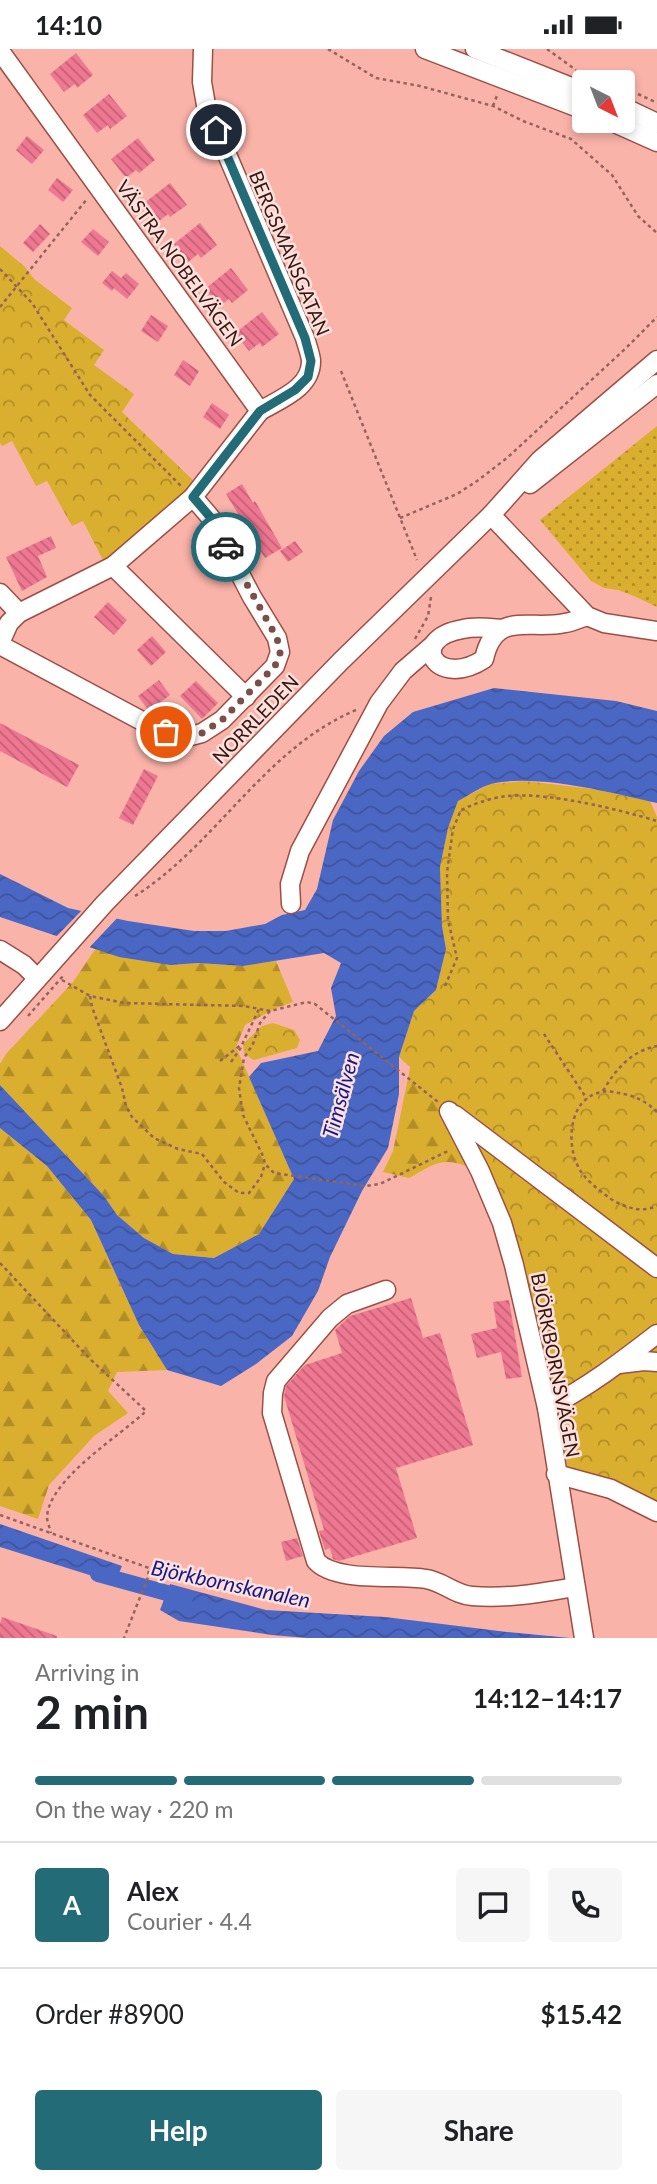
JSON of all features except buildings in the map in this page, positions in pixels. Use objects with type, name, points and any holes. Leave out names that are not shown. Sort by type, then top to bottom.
[{"type":"street","name":"BERGSMANSGATAN","points":[[203,49],[202,82],[206,105],[305,338],[311,361],[308,377],[295,390],[260,411]]},
{"type":"street","points":[[425,49],[572,105]]},
{"type":"street","points":[[475,49],[572,87]]},
{"type":"street","name":"VÄSTRA NOBELVÄGEN","points":[[0,51],[260,411]]},
{"type":"street","points":[[635,113],[657,123]]},
{"type":"street","points":[[635,132],[657,142]]},
{"type":"street","name":"NORRLEDEN","points":[[0,1021],[105,903],[341,661],[491,515],[540,460],[657,360]]},
{"type":"street","name":"NORRLEDEN","points":[[491,515],[657,384]]},
{"type":"street","points":[[193,497],[211,518],[252,597],[277,638],[280,653],[275,666],[222,720],[202,733],[183,738],[142,721],[0,644],[9,623],[19,613],[113,566],[175,514],[193,497],[260,411]]},
{"type":"street","points":[[491,515],[587,616],[604,623],[657,631]]},
{"type":"street","points":[[113,566],[246,697]]},
{"type":"street","points":[[0,593],[19,613]]},
{"type":"street","points":[[291,904],[290,884],[300,851],[379,703],[403,671],[447,634],[460,629],[564,624],[587,616]]},
{"type":"street","points":[[433,645],[433,660],[444,668],[472,668],[485,659],[488,644],[502,629]]},
{"type":"street","points":[[0,950],[24,965],[37,978]]},
{"type":"street","points":[[449,1111],[657,1268]]},
{"type":"street","name":"BJÖRKBORNSVÄGEN","points":[[449,1111],[480,1171],[502,1223],[531,1332],[547,1408],[583,1632]]},
{"type":"street","points":[[386,1290],[347,1304],[330,1318],[276,1381],[272,1413],[316,1561],[322,1568],[345,1574],[429,1579],[468,1596],[540,1594],[575,1587]]},
{"type":"street","points":[[547,1408],[572,1395],[657,1334]]},
{"type":"street","points":[[618,1364],[657,1362]]},
{"type":"street","points":[[556,1473],[611,1489],[657,1512]]},
{"type":"path","points":[[328,49],[376,78],[420,86],[493,106],[523,121],[571,139],[611,175],[638,216],[657,233]]},
{"type":"path","points":[[547,49],[576,70]]},
{"type":"path","points":[[493,106],[498,93]]},
{"type":"path","points":[[0,307],[98,185]]},
{"type":"path","points":[[0,269],[40,314],[90,395],[193,497]]},
{"type":"path","points":[[400,518],[457,494],[507,458],[657,317]]},
{"type":"path","points":[[341,371],[417,560]]},
{"type":"path","points":[[132,898],[165,875],[295,746],[333,721],[365,706],[379,703]]},
{"type":"path","points":[[445,986],[457,958],[448,920],[447,872],[453,829],[461,810],[479,802],[509,796],[546,797],[657,821]]},
{"type":"path","points":[[61,980],[90,996],[124,1003],[244,1006],[270,1011],[307,1002],[322,1008],[449,1111]]},
{"type":"path","points":[[90,996],[122,1087],[126,1106],[141,1126],[167,1145],[202,1154],[224,1182],[239,1192],[249,1193],[261,1177],[265,1164]]},
{"type":"path","points":[[231,1062],[259,1009]]},
{"type":"path","points":[[270,1011],[260,1023],[253,1044],[244,1058],[239,1088],[243,1115],[265,1164],[274,1173],[365,1186],[380,1184],[465,1142]]},
{"type":"path","points":[[544,1034],[587,1098]]},
{"type":"path","points":[[220,1061],[242,1044]]},
{"type":"path","points":[[657,1046],[640,1051],[622,1064],[603,1091],[587,1098],[578,1109],[571,1128],[571,1145],[577,1166],[593,1185],[629,1208],[645,1211],[657,1206]]},
{"type":"path","points":[[603,1091],[632,1096],[649,1103],[657,1112]]},
{"type":"path","points":[[0,1263],[89,1359],[146,1411],[67,1478],[54,1497],[47,1517],[51,1533]]},
{"type":"path","points":[[0,1515],[149,1568],[124,1638]]},
{"type":"green space","points":[[0,246],[25,267],[34,279],[72,308],[64,320],[104,350],[94,365],[134,394],[122,412],[195,482],[173,505],[104,562],[83,521],[72,526],[47,481],[36,486],[12,441],[2,446],[0,443]]},
{"type":"green space","points":[[657,426],[657,607],[591,581],[540,520]]},
{"type":"green space","points":[[525,781],[593,789],[650,801],[657,817],[657,1503],[568,1470],[557,1408],[506,1209],[456,1109],[399,1057],[414,1011],[436,990],[446,949],[442,926],[440,867],[448,828],[458,801],[490,784]]},
{"type":"green space","points":[[96,948],[170,965],[198,963],[243,966],[276,961],[293,1002],[245,1025],[236,1047],[294,1179],[259,1234],[214,1258],[173,1254],[144,1238],[117,1215],[104,1196],[0,1085],[0,1064],[6,1054],[73,982]]},
{"type":"green space","points":[[273,1023],[294,1030],[300,1040],[297,1048],[254,1060],[244,1054],[243,1044],[262,1026]]},
{"type":"green space","points":[[412,1059],[438,1064],[485,1150],[466,1166],[443,1162],[409,1178],[383,1172],[393,1151]]},
{"type":"green space","points":[[0,1128],[47,1166],[91,1220],[139,1325],[167,1370],[117,1372],[108,1391],[128,1413],[94,1436],[49,1485],[38,1519],[0,1506]]},
{"type":"water","name":"Timsälven","points":[[494,688],[616,701],[657,711],[657,803],[574,786],[530,781],[491,784],[458,801],[448,828],[440,867],[442,926],[446,949],[436,990],[414,1011],[399,1057],[399,1094],[388,1148],[362,1191],[330,1257],[318,1291],[292,1336],[256,1364],[221,1386],[167,1370],[139,1325],[91,1220],[47,1166],[0,1128],[0,1085],[104,1196],[117,1215],[144,1238],[173,1254],[214,1258],[259,1234],[294,1179],[249,1077],[261,1063],[318,1051],[336,1016],[331,988],[341,963],[324,953],[243,966],[198,963],[170,965],[119,957],[0,917],[0,874],[68,908],[194,931],[226,931],[265,924],[282,915],[305,910],[317,889],[333,820],[359,771],[384,736],[413,712]]},
{"type":"water","points":[[0,1524],[122,1566],[115,1583],[0,1547]]},
{"type":"water","points":[[170,1584],[266,1610],[385,1617],[570,1638],[307,1638],[272,1635],[179,1621],[160,1610]]},
{"type":"pier","points":[[84,908],[120,915],[88,949],[55,938]]},
{"type":"waterway","name":"Björkbornskanalen","points":[[98,1574],[185,1598]]},
{"type":"way so far","points":[[166,732],[183,738],[202,733],[222,720],[275,666],[280,653],[277,638],[226,547]]},
{"type":"route","points":[[216,130],[305,338],[311,361],[308,377],[295,390],[260,411],[193,497],[211,518],[226,547]]}]
